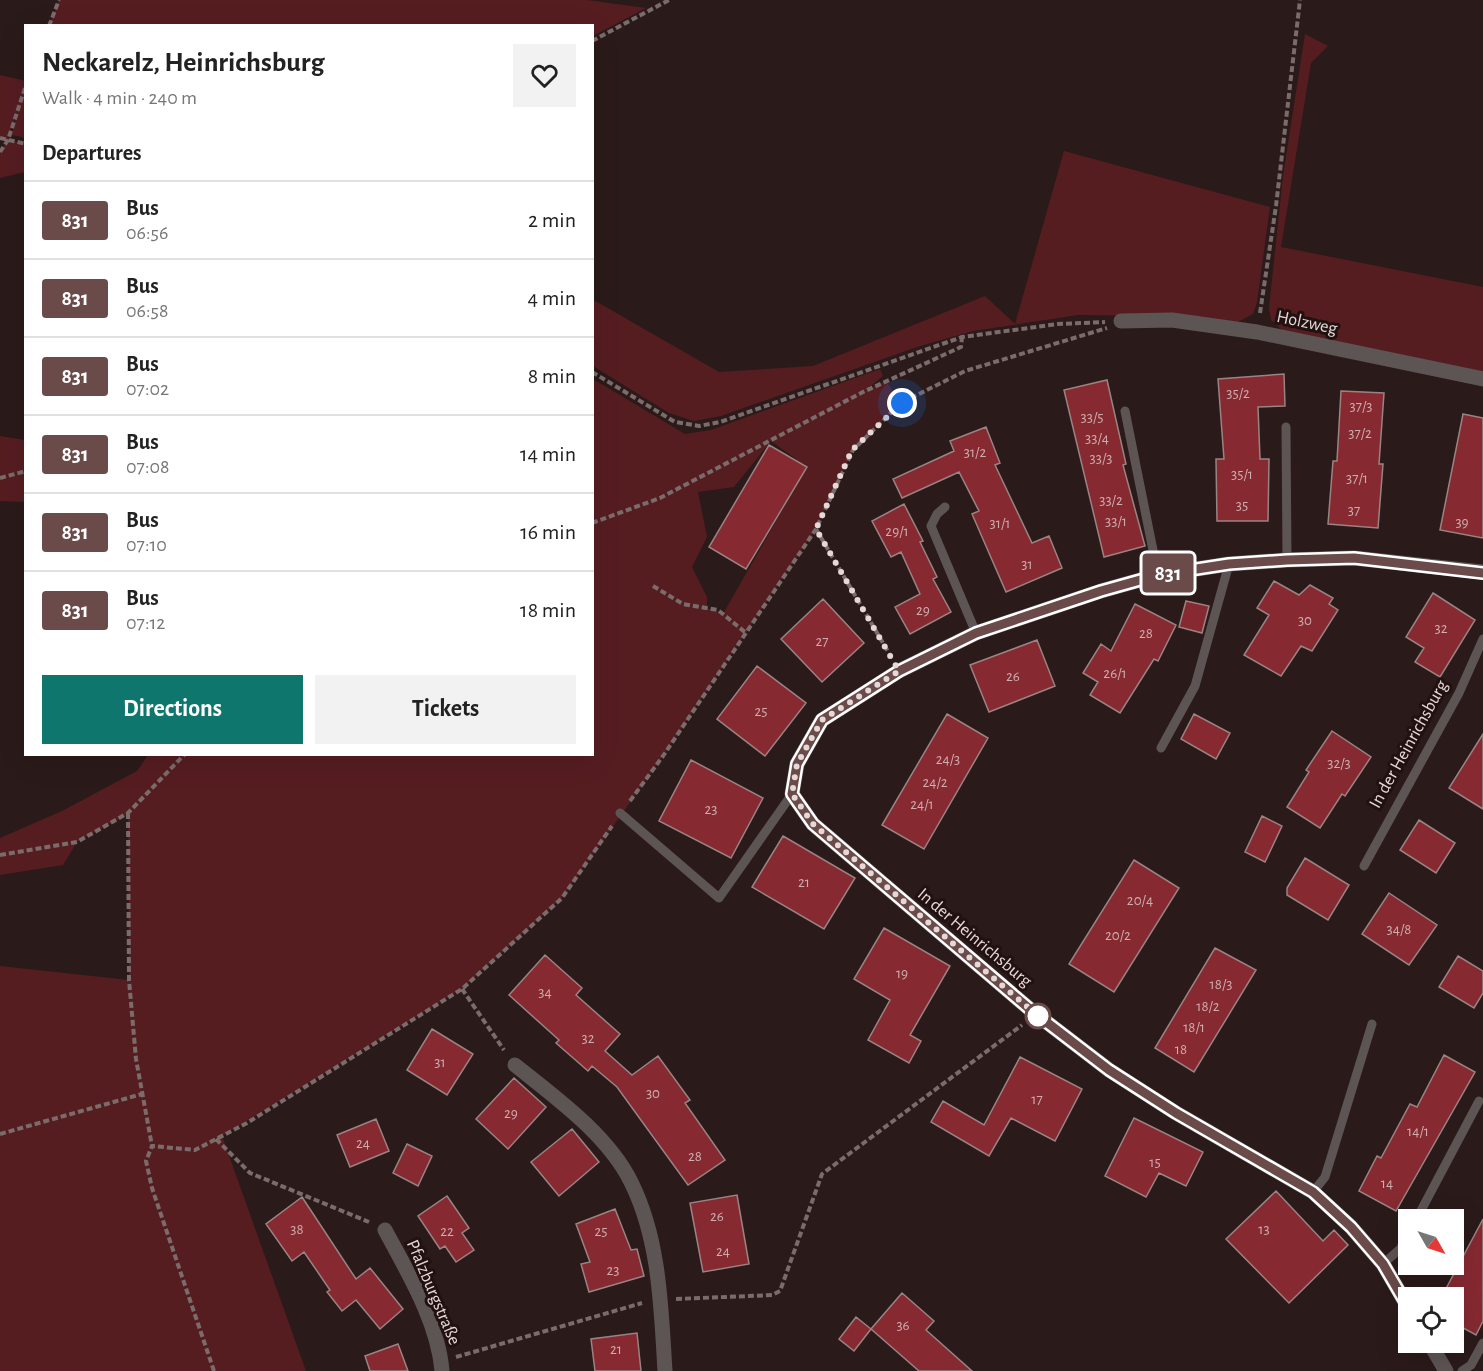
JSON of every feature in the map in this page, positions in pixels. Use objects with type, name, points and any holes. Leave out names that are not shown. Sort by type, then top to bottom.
[{"type":"street","name":"Holzweg","points":[[1121,321],[1172,320],[1257,332],[1483,379]]},
{"type":"street","points":[[792,794],[797,764],[822,720],[899,671],[976,633],[1101,591],[1158,575],[1229,564],[1287,560],[1354,558],[1483,573]]},
{"type":"street","name":"In der Heinrichsburg","points":[[792,794],[813,824],[1032,1011],[1109,1070],[1176,1113],[1313,1192],[1351,1227],[1383,1264],[1398,1290]]},
{"type":"street","points":[[515,1065],[561,1102],[601,1140],[631,1181],[648,1227],[661,1299],[664,1371]]},
{"type":"street","name":"Pfalzburgstraße","points":[[385,1230],[409,1274],[437,1341],[442,1366]]},
{"type":"street","points":[[1435,1353],[1446,1371]]},
{"type":"lane","points":[[1125,411],[1158,575]]},
{"type":"lane","points":[[1286,427],[1287,560]]},
{"type":"lane","points":[[945,507],[937,514],[931,526],[976,633]]},
{"type":"lane","points":[[1161,748],[1195,686],[1229,564]]},
{"type":"lane","name":"In der Heinrichsburg","points":[[1364,866],[1460,693],[1483,639]]},
{"type":"lane","points":[[620,813],[719,898],[792,794]]},
{"type":"lane","points":[[1313,1192],[1326,1177],[1372,1024]]},
{"type":"lane","points":[[1422,1209],[1479,1101]]},
{"type":"lane","points":[[1383,1264],[1398,1251]]},
{"type":"lane","points":[[1462,1371],[1471,1365],[1483,1343]]},
{"type":"path","points":[[50,24],[59,0]]},
{"type":"path","points":[[594,40],[669,0]]},
{"type":"path","points":[[1257,332],[1277,197],[1300,0]]},
{"type":"path","points":[[0,152],[8,140],[24,91]]},
{"type":"path","points":[[0,138],[24,144]]},
{"type":"path","points":[[594,373],[675,422],[699,426],[720,422],[962,338],[1058,324],[1121,321]]},
{"type":"path","points":[[152,1146],[195,1150],[462,989],[562,898],[620,813],[663,756],[816,529],[852,450],[902,403],[965,371],[1097,332],[1121,321]]},
{"type":"path","points":[[594,522],[660,498],[871,388],[961,347],[962,338]]},
{"type":"path","points":[[0,478],[24,472]]},
{"type":"path","points":[[816,529],[899,671]]},
{"type":"path","points":[[653,585],[683,604],[718,610],[746,633]]},
{"type":"path","points":[[0,855],[76,842],[128,813],[183,756]]},
{"type":"path","points":[[128,813],[129,981],[136,1059],[152,1146],[146,1161],[152,1188],[214,1371]]},
{"type":"path","points":[[462,989],[515,1065]]},
{"type":"path","points":[[661,1299],[772,1295],[780,1291],[822,1174],[1021,1025],[1032,1011]]},
{"type":"path","points":[[0,1134],[142,1094]]},
{"type":"path","points":[[216,1139],[249,1173],[385,1230]]},
{"type":"path","points":[[442,1366],[629,1306]]},
{"type":"shaded area","points":[[59,0],[587,0],[646,8],[594,35],[594,24],[49,24]]},
{"type":"shaded area","points":[[1305,34],[1328,46],[1311,63],[1281,247],[1483,287],[1483,378],[1289,336],[1271,320],[1269,308],[1283,176]]},
{"type":"shaded area","points":[[0,75],[24,81],[24,138],[12,135],[17,112],[8,140],[0,138]]},
{"type":"shaded area","points":[[8,140],[24,144],[24,172],[0,178],[0,152]]},
{"type":"shaded area","points":[[1064,151],[1270,207],[1257,302],[1253,314],[1234,324],[1179,316],[1078,315],[973,331],[920,346],[721,416],[694,421],[669,413],[594,367],[594,300],[719,372],[813,366],[985,296],[1015,324]]},
{"type":"shaded area","points":[[880,369],[883,376],[866,390],[886,381],[901,403],[853,450],[816,529],[663,756],[562,898],[462,989],[222,1136],[306,1371],[0,1371],[0,966],[129,980],[128,814],[77,842],[63,865],[0,875],[0,838],[62,811],[137,771],[147,756],[594,756],[594,380],[685,434],[711,430]],"holes":[[[771,441],[807,467],[723,614],[707,608],[707,597],[692,567],[707,537],[698,492],[734,487]]]},
{"type":"shaded area","points":[[0,436],[24,440],[24,502],[0,501]]},
{"type":"building","points":[[1284,374],[1285,406],[1258,407],[1260,459],[1269,459],[1268,521],[1217,521],[1216,459],[1224,459],[1218,379]]},
{"type":"building","points":[[1107,380],[1126,464],[1123,465],[1145,546],[1104,557],[1064,390]]},
{"type":"building","points":[[1341,391],[1384,393],[1379,464],[1383,464],[1378,528],[1328,524],[1333,461],[1337,461]]},
{"type":"building","points":[[1463,414],[1483,418],[1483,538],[1440,530]]},
{"type":"building","points":[[986,427],[1000,463],[995,465],[1032,543],[1049,536],[1062,568],[1006,592],[972,514],[979,511],[959,472],[902,498],[893,479],[954,451],[950,441]]},
{"type":"building","points":[[769,445],[807,467],[746,569],[709,547]]},
{"type":"building","points":[[904,504],[923,541],[920,542],[937,577],[933,579],[951,612],[910,634],[895,607],[920,594],[901,552],[891,557],[872,521]]},
{"type":"building","points":[[1274,581],[1299,595],[1310,585],[1333,598],[1329,604],[1338,610],[1312,651],[1301,646],[1281,676],[1244,655],[1269,615],[1257,608]]},
{"type":"building","points":[[1433,593],[1475,620],[1440,677],[1415,662],[1424,648],[1406,637]]},
{"type":"building","points":[[823,599],[864,643],[822,682],[781,639]]},
{"type":"building","points":[[1186,601],[1209,606],[1202,633],[1179,627]]},
{"type":"building","points":[[1135,604],[1176,625],[1158,661],[1154,659],[1120,713],[1090,695],[1098,682],[1083,673],[1101,644],[1111,651]]},
{"type":"building","points":[[1037,640],[1055,686],[989,712],[970,665]]},
{"type":"building","points":[[757,666],[806,703],[765,756],[717,719]]},
{"type":"building","points":[[947,714],[988,738],[924,849],[882,825]]},
{"type":"building","points":[[1194,714],[1230,733],[1216,759],[1181,739]]},
{"type":"building","points":[[1332,731],[1371,757],[1345,796],[1342,794],[1320,828],[1287,807],[1309,772],[1306,770]]},
{"type":"building","points":[[1483,734],[1483,809],[1449,788]]},
{"type":"building","points":[[691,760],[763,798],[731,858],[659,821]]},
{"type":"building","points":[[1262,816],[1282,826],[1265,862],[1245,852]]},
{"type":"building","points":[[1419,820],[1455,843],[1436,873],[1400,850]]},
{"type":"building","points":[[783,836],[855,878],[824,929],[752,887]]},
{"type":"building","points":[[1305,858],[1349,885],[1328,920],[1287,895],[1287,888]]},
{"type":"building","points":[[1134,860],[1179,888],[1114,992],[1069,964]]},
{"type":"building","points":[[1389,893],[1437,925],[1409,965],[1362,934]]},
{"type":"building","points":[[884,928],[950,966],[910,1035],[921,1041],[909,1063],[868,1040],[890,1000],[854,979]]},
{"type":"building","points":[[1215,948],[1256,970],[1194,1072],[1155,1048]]},
{"type":"building","points":[[545,955],[582,988],[576,995],[620,1034],[605,1051],[632,1075],[658,1056],[690,1100],[685,1103],[725,1160],[688,1185],[617,1087],[592,1066],[588,1071],[556,1043],[559,1040],[509,995]]},
{"type":"building","points":[[1458,956],[1483,971],[1483,993],[1474,1008],[1439,987]]},
{"type":"building","points":[[432,1029],[473,1054],[447,1095],[407,1070]]},
{"type":"building","points":[[1444,1055],[1475,1072],[1396,1211],[1359,1191],[1377,1156],[1381,1158],[1410,1104],[1417,1107]]},
{"type":"building","points":[[1020,1057],[1082,1089],[1055,1141],[1011,1118],[989,1156],[931,1122],[943,1101],[984,1125]]},
{"type":"building","points":[[514,1078],[546,1107],[508,1149],[476,1119]]},
{"type":"building","points":[[1134,1118],[1203,1152],[1186,1186],[1159,1173],[1146,1197],[1105,1176]]},
{"type":"building","points":[[376,1119],[389,1151],[350,1167],[337,1135]]},
{"type":"building","points":[[572,1129],[599,1162],[559,1196],[531,1162]]},
{"type":"building","points":[[407,1144],[432,1156],[418,1186],[393,1173]]},
{"type":"building","points":[[1276,1191],[1323,1241],[1334,1230],[1348,1245],[1289,1303],[1226,1239]]},
{"type":"building","points":[[737,1195],[749,1264],[703,1272],[690,1203]]},
{"type":"building","points":[[447,1196],[469,1228],[462,1233],[474,1250],[456,1262],[445,1246],[440,1249],[418,1216]]},
{"type":"building","points":[[302,1197],[356,1279],[370,1268],[403,1309],[380,1329],[356,1300],[342,1311],[327,1292],[330,1290],[304,1252],[292,1261],[266,1224]]},
{"type":"building","points":[[615,1209],[631,1250],[637,1249],[644,1276],[589,1292],[581,1264],[590,1262],[576,1224]]},
{"type":"building","points":[[1483,1219],[1483,1321],[1476,1335],[1464,1328],[1464,1287],[1447,1287],[1453,1275],[1464,1275],[1464,1255]]},
{"type":"building","points":[[902,1293],[934,1321],[926,1330],[972,1371],[919,1371],[871,1329]]},
{"type":"building","points":[[856,1317],[871,1329],[854,1351],[839,1339]]},
{"type":"building","points":[[637,1333],[641,1371],[595,1371],[591,1339]]},
{"type":"building","points":[[398,1344],[408,1371],[370,1371],[365,1356]]},
{"type":"bus line","name":"831","points":[[1398,1290],[1383,1264],[1351,1227],[1313,1192],[1176,1113],[1109,1070],[1038,1017],[813,824],[792,794],[797,764],[822,720],[899,671],[976,633],[1101,591],[1158,575],[1229,564],[1287,560],[1354,558],[1483,573]]},
{"type":"route","points":[[902,403],[852,450],[816,529],[899,671],[822,720],[797,764],[792,794],[813,824],[1038,1016]]}]
